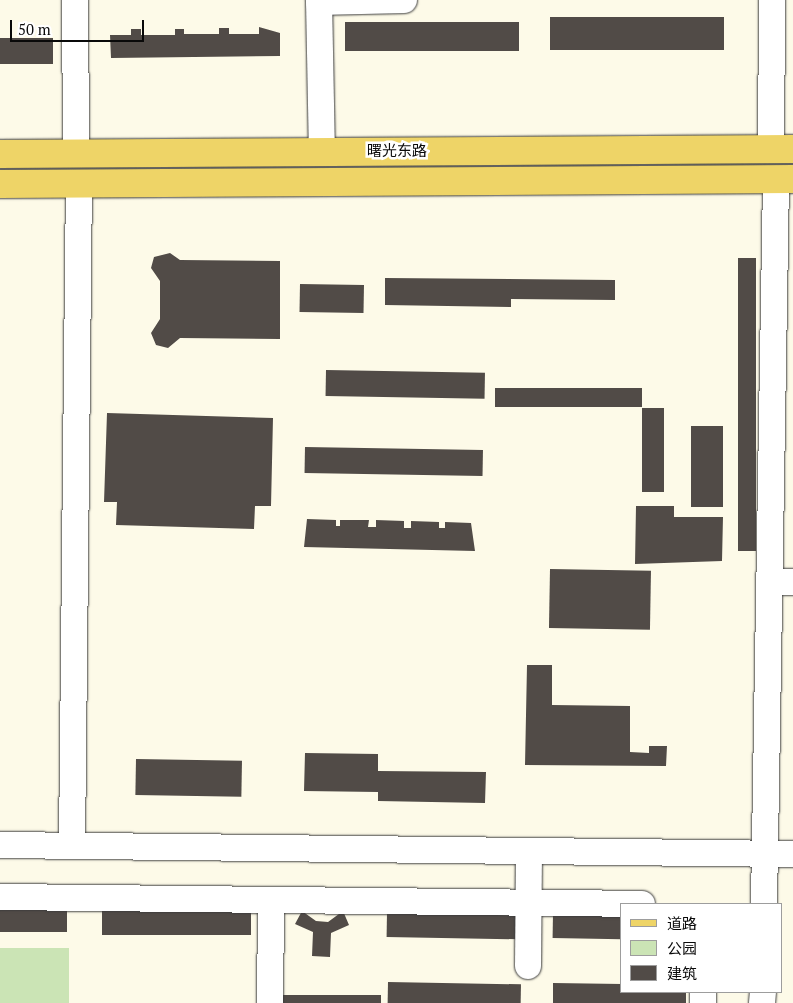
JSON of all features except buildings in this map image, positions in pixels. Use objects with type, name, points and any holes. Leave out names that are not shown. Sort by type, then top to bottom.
[{"type":"main road","name":"曙光东路","points":[[0,154],[782,149]]},
{"type":"main road","name":"曙光东路","points":[[0,184],[785,179]]},
{"type":"street","points":[[75,0],[76,153]]},
{"type":"street","points":[[322,152],[319,1],[404,0]]},
{"type":"street","points":[[772,0],[782,149]]},
{"type":"street","points":[[764,903],[765,854],[781,582],[785,179]]},
{"type":"street","points":[[72,846],[79,183]]},
{"type":"street","points":[[0,845],[793,854]]},
{"type":"street","points":[[528,966],[529,851]]},
{"type":"street","points":[[0,897],[620,904]]},
{"type":"street","points":[[270,1003],[271,900]]},
{"type":"green space","points":[[0,948],[69,948],[69,1003],[0,1003]]}]
